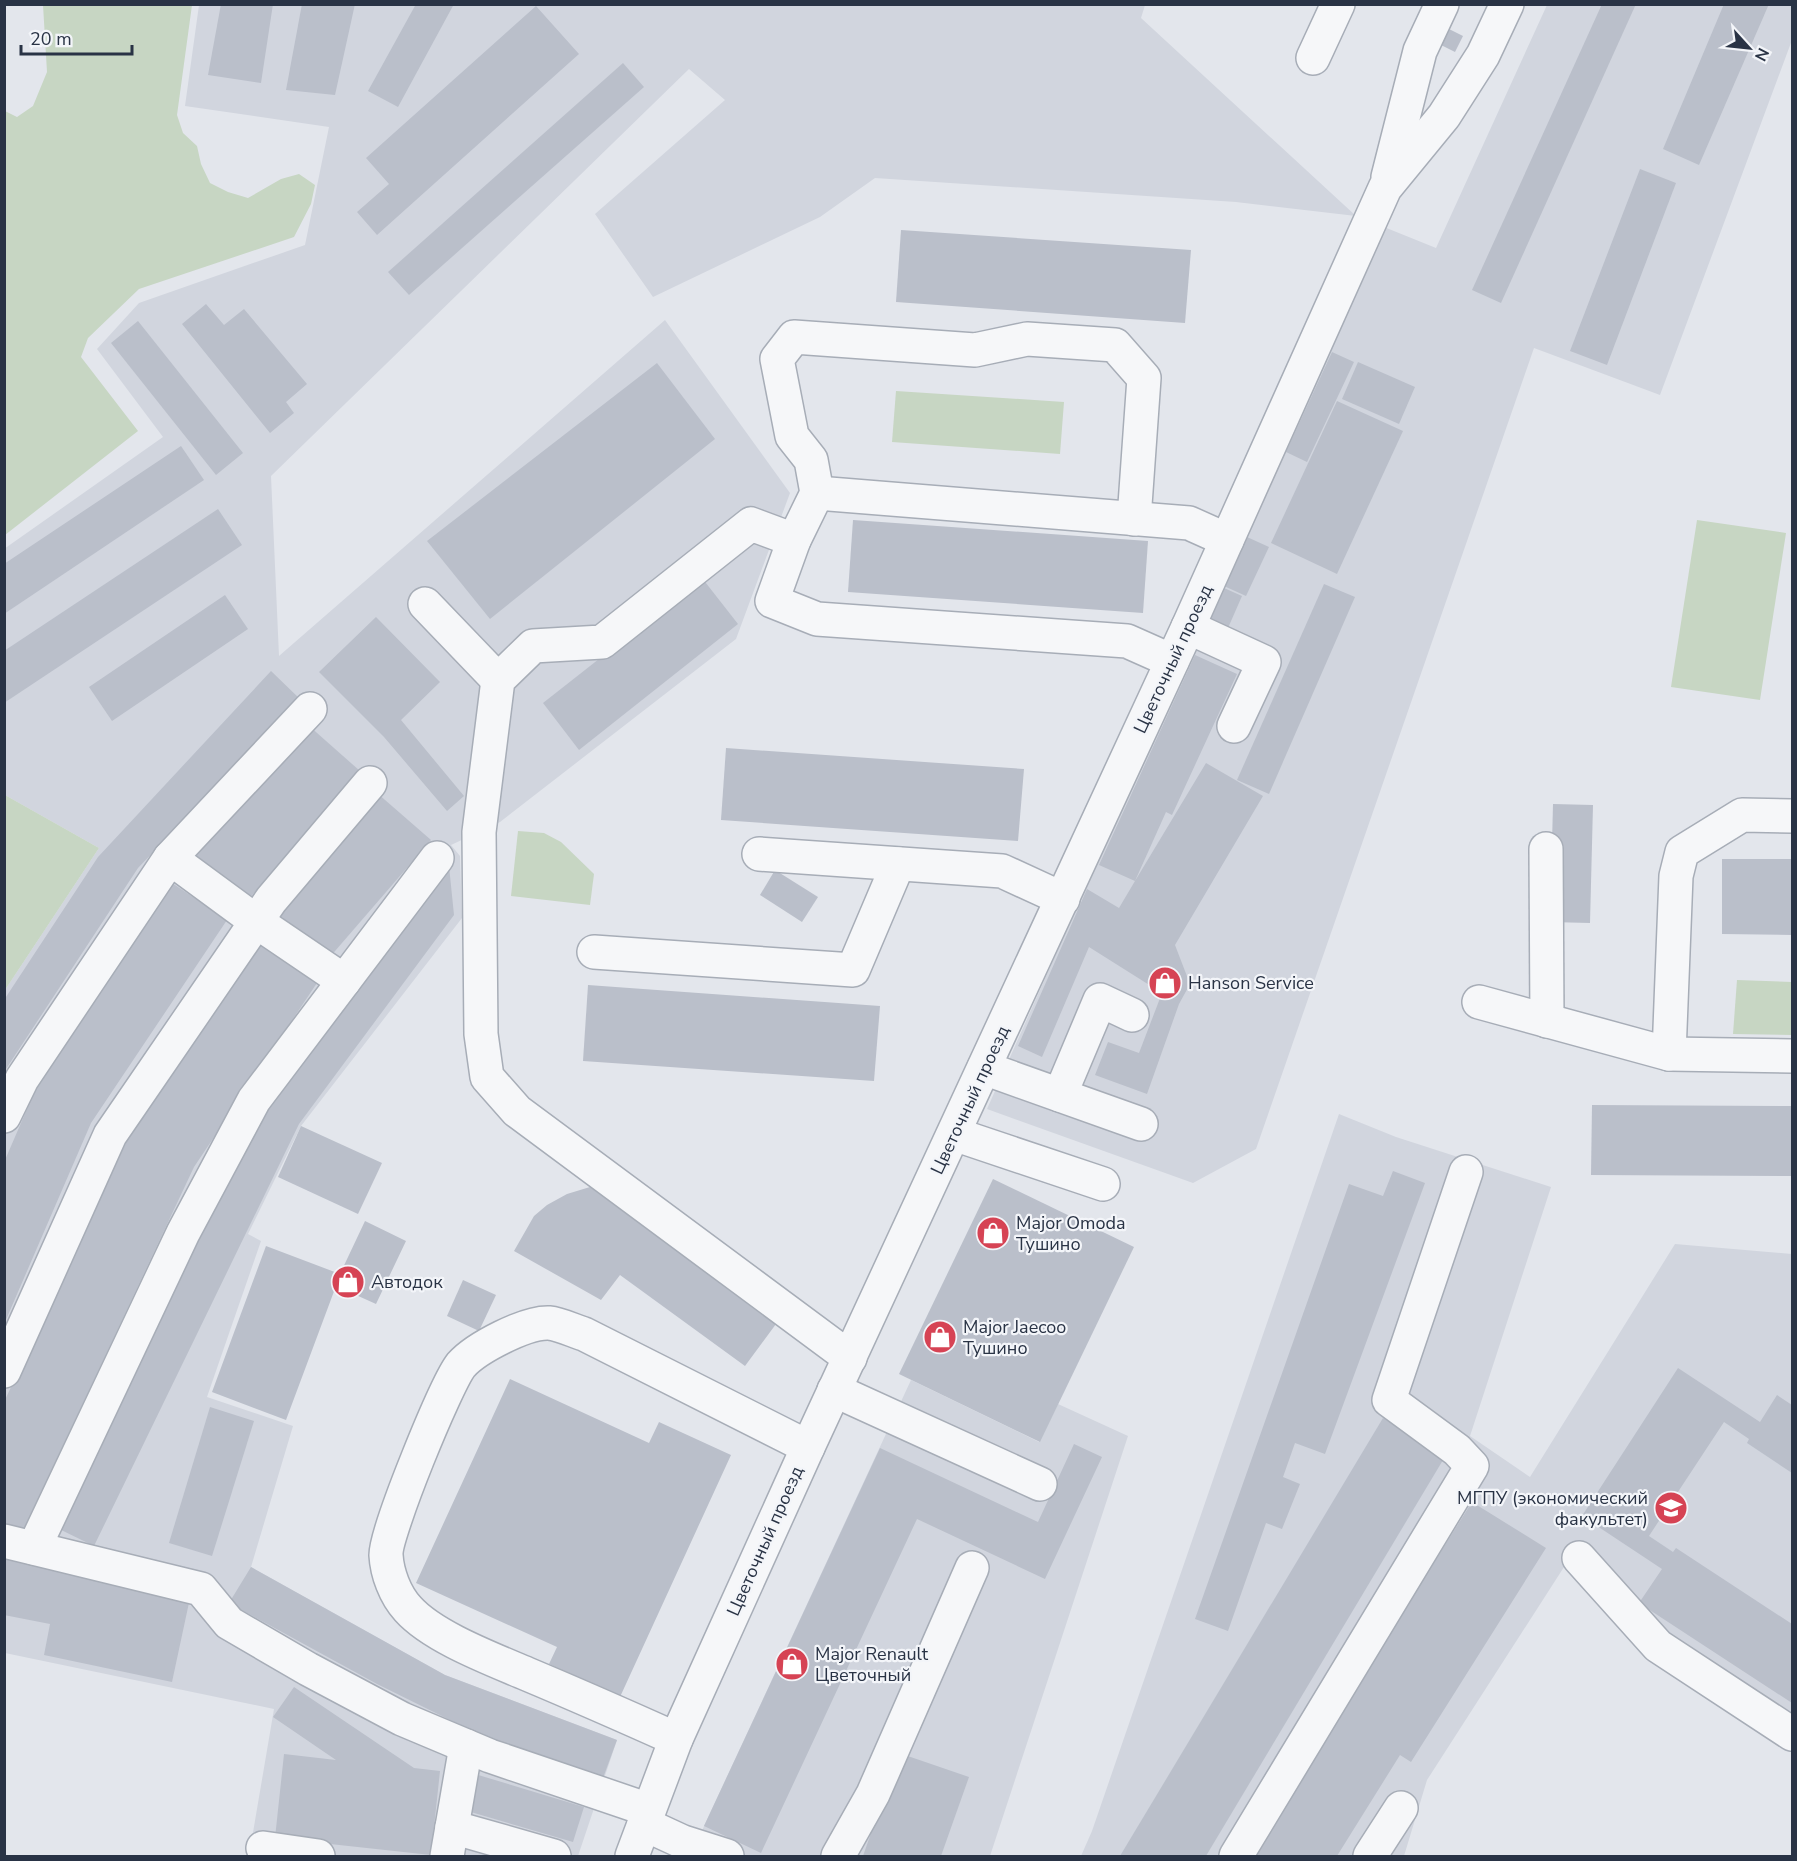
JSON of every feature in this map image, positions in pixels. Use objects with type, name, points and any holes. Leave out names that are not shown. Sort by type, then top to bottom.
[{"type":"street","points":[[1313,58],[1338,4]]},
{"type":"street","points":[[1386,188],[1420,51],[1442,4]]},
{"type":"street","points":[[1386,188],[1444,116],[1483,55],[1507,4]]},
{"type":"street","name":"Цветочный проезд","points":[[632,1857],[676,1739],[834,1390],[1172,662],[1386,188]]},
{"type":"street","points":[[1134,519],[1144,378],[1115,345],[1027,339],[975,350],[794,338],[777,359],[792,436],[811,459],[817,493],[794,540],[772,601],[817,619],[1127,641],[1172,662]]},
{"type":"street","points":[[817,493],[1190,523],[1227,540]]},
{"type":"street","points":[[794,540],[752,524],[602,642],[533,646],[498,680],[478,832],[481,1034],[487,1077],[517,1111],[850,1358]]},
{"type":"street","points":[[424,604],[498,680]]},
{"type":"street","points":[[1188,627],[1264,662],[1234,726]]},
{"type":"street","points":[[4,1116],[22,1079],[170,858],[310,709]]},
{"type":"street","points":[[4,1371],[110,1135],[271,900],[370,783]]},
{"type":"street","points":[[1669,1054],[1676,876],[1682,852],[1742,814],[1792,816]]},
{"type":"street","points":[[1546,849],[1547,1022]]},
{"type":"street","points":[[759,854],[1002,871],[1063,899]]},
{"type":"street","points":[[170,858],[257,922],[344,981]]},
{"type":"street","points":[[437,858],[254,1100],[19,1544],[201,1589],[229,1623],[308,1669],[402,1719],[647,1817],[683,1842],[727,1857]]},
{"type":"street","points":[[594,951],[853,970],[898,864]]},
{"type":"street","points":[[1060,1095],[1100,1000],[1132,1015]]},
{"type":"street","points":[[1479,1002],[1669,1054],[1792,1056]]},
{"type":"street","points":[[984,1068],[1140,1124]]},
{"type":"street","points":[[954,1134],[1103,1184]]},
{"type":"street","points":[[1236,1857],[1472,1466],[1457,1450],[1389,1400],[1466,1172]]},
{"type":"street","points":[[676,1739],[461,1645],[408,1609],[392,1583],[386,1553],[396,1514],[444,1399],[461,1366],[479,1351],[515,1330],[549,1323],[584,1334],[808,1447]]},
{"type":"street","points":[[834,1390],[1040,1484]]},
{"type":"street","points":[[1579,1558],[1658,1646],[1792,1734]]},
{"type":"street","points":[[838,1857],[873,1794],[972,1568]]},
{"type":"street","points":[[466,1746],[450,1842],[554,1857]]},
{"type":"street","points":[[1370,1857],[1401,1808]]},
{"type":"street","points":[[263,1848],[318,1857]]},
{"type":"shaded area","points":[[199,5],[1145,5],[1141,18],[1356,216],[1236,202],[875,178],[820,217],[653,297],[595,214],[725,100],[689,69],[271,476],[279,656],[665,320],[790,493],[736,639],[500,822],[451,845],[460,856],[462,918],[301,1126],[248,1234],[261,1241],[207,1397],[293,1426],[251,1567],[445,1675],[617,1740],[578,1856],[249,1856],[274,1709],[5,1653],[5,990],[99,848],[5,795],[4,549],[163,437],[97,349],[139,303],[305,245],[329,127],[185,106]]},
{"type":"shaded area","points":[[1547,5],[1792,5],[1792,40],[1660,395],[1534,348],[1256,1149],[1193,1183],[987,1109],[1384,227],[1436,248]]},
{"type":"shaded area","points":[[1339,1114],[1396,1137],[1551,1187],[1470,1436],[1530,1477],[1675,1244],[1792,1254],[1792,1752],[1642,1653],[1564,1567],[1427,1780],[1404,1856],[1081,1856],[1092,1831]]},
{"type":"shaded area","points":[[911,1380],[1039,1442],[1058,1404],[1128,1436],[990,1856],[693,1856],[704,1826]]},
{"type":"green space","points":[[43,5],[192,5],[177,115],[183,133],[197,146],[201,164],[210,183],[248,198],[281,179],[299,174],[315,185],[311,204],[294,237],[139,289],[88,338],[81,357],[138,431],[5,535],[5,111],[17,117],[33,106],[47,72]]},
{"type":"green space","points":[[896,391],[1064,402],[1060,454],[892,442]]},
{"type":"green space","points":[[1697,520],[1786,533],[1760,700],[1671,687]]},
{"type":"green space","points":[[5,795],[99,848],[5,990]]},
{"type":"green space","points":[[518,831],[544,833],[561,842],[594,874],[590,905],[511,896]]},
{"type":"green space","points":[[1737,980],[1792,982],[1792,1035],[1733,1034]]},
{"type":"building","points":[[221,4],[273,4],[261,83],[208,75]]},
{"type":"building","points":[[302,4],[355,4],[335,95],[286,90]]},
{"type":"building","points":[[416,4],[454,4],[398,107],[368,91]]},
{"type":"building","points":[[1602,4],[1636,4],[1501,303],[1472,290]]},
{"type":"building","points":[[1724,4],[1769,4],[1699,165],[1663,149]]},
{"type":"building","points":[[536,6],[579,54],[377,235],[357,212],[389,184],[366,158]]},
{"type":"building","points":[[1447,28],[1463,36],[1455,52],[1439,44]]},
{"type":"building","points":[[623,63],[644,87],[409,295],[388,272]]},
{"type":"building","points":[[1640,169],[1676,183],[1607,365],[1570,351]]},
{"type":"building","points":[[901,230],[1191,250],[1185,323],[896,302]]},
{"type":"building","points":[[206,304],[224,325],[244,309],[307,384],[286,402],[294,413],[270,433],[182,324]]},
{"type":"building","points":[[138,321],[243,453],[216,475],[111,343]]},
{"type":"building","points":[[1332,352],[1354,362],[1307,462],[1286,452]]},
{"type":"building","points":[[1358,362],[1415,387],[1399,424],[1342,399]]},
{"type":"building","points":[[657,363],[715,439],[490,619],[427,541]]},
{"type":"building","points":[[1337,401],[1403,431],[1337,574],[1271,543]]},
{"type":"building","points":[[181,446],[204,480],[4,614],[4,564]]},
{"type":"building","points":[[218,509],[242,545],[4,703],[4,651]]},
{"type":"building","points":[[853,520],[1148,541],[1143,613],[848,592]]},
{"type":"building","points":[[1247,537],[1269,547],[1246,596],[1224,586]]},
{"type":"building","points":[[702,578],[738,624],[579,750],[543,703]]},
{"type":"building","points":[[1324,584],[1355,597],[1269,794],[1237,780]]},
{"type":"building","points":[[1224,588],[1242,596],[1228,628],[1209,620]]},
{"type":"building","points":[[225,595],[248,629],[112,721],[89,687]]},
{"type":"building","points":[[376,617],[440,682],[401,720],[464,796],[447,811],[384,737],[319,672]]},
{"type":"building","points":[[1195,655],[1237,674],[1172,815],[1166,812],[1135,881],[1099,865]]},
{"type":"building","points":[[271,671],[300,699],[138,868],[4,1072],[4,1000],[98,857]]},
{"type":"building","points":[[308,725],[360,771],[247,901],[195,855]]},
{"type":"building","points":[[726,748],[1024,769],[1018,841],[721,820]]},
{"type":"building","points":[[1206,763],[1263,796],[1175,945],[1190,984],[1179,1004],[1147,1094],[1095,1075],[1108,1042],[1139,1053],[1162,993],[1089,947],[1042,1057],[1018,1046],[1087,889],[1119,908]]},
{"type":"building","points":[[377,793],[431,840],[329,958],[275,911]]},
{"type":"building","points":[[1553,804],[1593,805],[1590,923],[1550,922]]},
{"type":"building","points":[[1722,859],[1792,859],[1792,935],[1722,934]]},
{"type":"building","points":[[449,866],[454,915],[299,1124],[94,1546],[55,1527],[261,1106]]},
{"type":"building","points":[[775,870],[818,897],[802,922],[760,895]]},
{"type":"building","points":[[172,883],[227,920],[91,1123],[5,1322],[5,1160],[37,1086]]},
{"type":"building","points":[[259,940],[319,980],[194,1167],[20,1537],[4,1530],[4,1402],[134,1126]]},
{"type":"building","points":[[588,985],[880,1006],[874,1081],[583,1061]]},
{"type":"building","points":[[1592,1105],[1792,1106],[1792,1176],[1591,1175]]},
{"type":"building","points":[[301,1126],[382,1163],[358,1214],[278,1177]]},
{"type":"building","points":[[1393,1171],[1425,1183],[1325,1454],[1295,1443],[1283,1477],[1300,1484],[1282,1529],[1266,1523],[1228,1631],[1195,1619],[1349,1184],[1383,1196]]},
{"type":"building","points":[[993,1179],[1134,1247],[1040,1442],[899,1374]]},
{"type":"building","points":[[590,1187],[776,1324],[745,1366],[620,1275],[601,1300],[514,1251],[534,1216],[547,1205],[567,1194]]},
{"type":"building","points":[[365,1221],[406,1241],[376,1304],[336,1286],[286,1420],[212,1392],[266,1246],[340,1274]]},
{"type":"building","points":[[463,1280],[496,1295],[479,1331],[447,1316]]},
{"type":"building","points":[[1678,1368],[1760,1422],[1777,1395],[1792,1405],[1792,1473],[1747,1443],[1749,1439],[1724,1422],[1649,1536],[1673,1552],[1676,1548],[1792,1624],[1792,1703],[1639,1603],[1662,1569],[1582,1516]]},
{"type":"building","points":[[510,1379],[649,1443],[659,1422],[731,1455],[620,1697],[549,1664],[557,1647],[416,1583]]},
{"type":"building","points":[[210,1407],[254,1421],[212,1556],[169,1543]]},
{"type":"building","points":[[1383,1418],[1446,1455],[1206,1856],[1120,1856]]},
{"type":"building","points":[[1074,1444],[1102,1457],[1045,1579],[917,1519],[761,1853],[704,1826],[880,1448],[1038,1522]]},
{"type":"building","points":[[1472,1502],[1546,1548],[1411,1762],[1400,1755],[1337,1856],[1250,1856]]},
{"type":"building","points":[[4,1559],[190,1598],[172,1682],[44,1655],[50,1624],[4,1615]]},
{"type":"building","points":[[251,1567],[445,1675],[617,1740],[603,1778],[503,1743],[454,1722],[377,1684],[229,1603]]},
{"type":"building","points":[[294,1687],[414,1768],[440,1771],[431,1855],[275,1838],[284,1754],[336,1760],[273,1717]]},
{"type":"building","points":[[899,1753],[969,1777],[941,1856],[863,1856]]},
{"type":"building","points":[[475,1774],[584,1807],[573,1842],[464,1810]]},
{"type":"place","name":"Hanson Service","points":[[1165,983]]},
{"type":"place","name":"Major Omoda Тушино","points":[[993,1233]]},
{"type":"place","name":"Автодок","points":[[348,1282]]},
{"type":"place","name":"Major Jaecoo Тушино","points":[[940,1337]]},
{"type":"place","name":"МГПУ (экономический факультет)","points":[[1671,1508]]},
{"type":"place","name":"Major Renault Цветочный","points":[[792,1664]]}]
